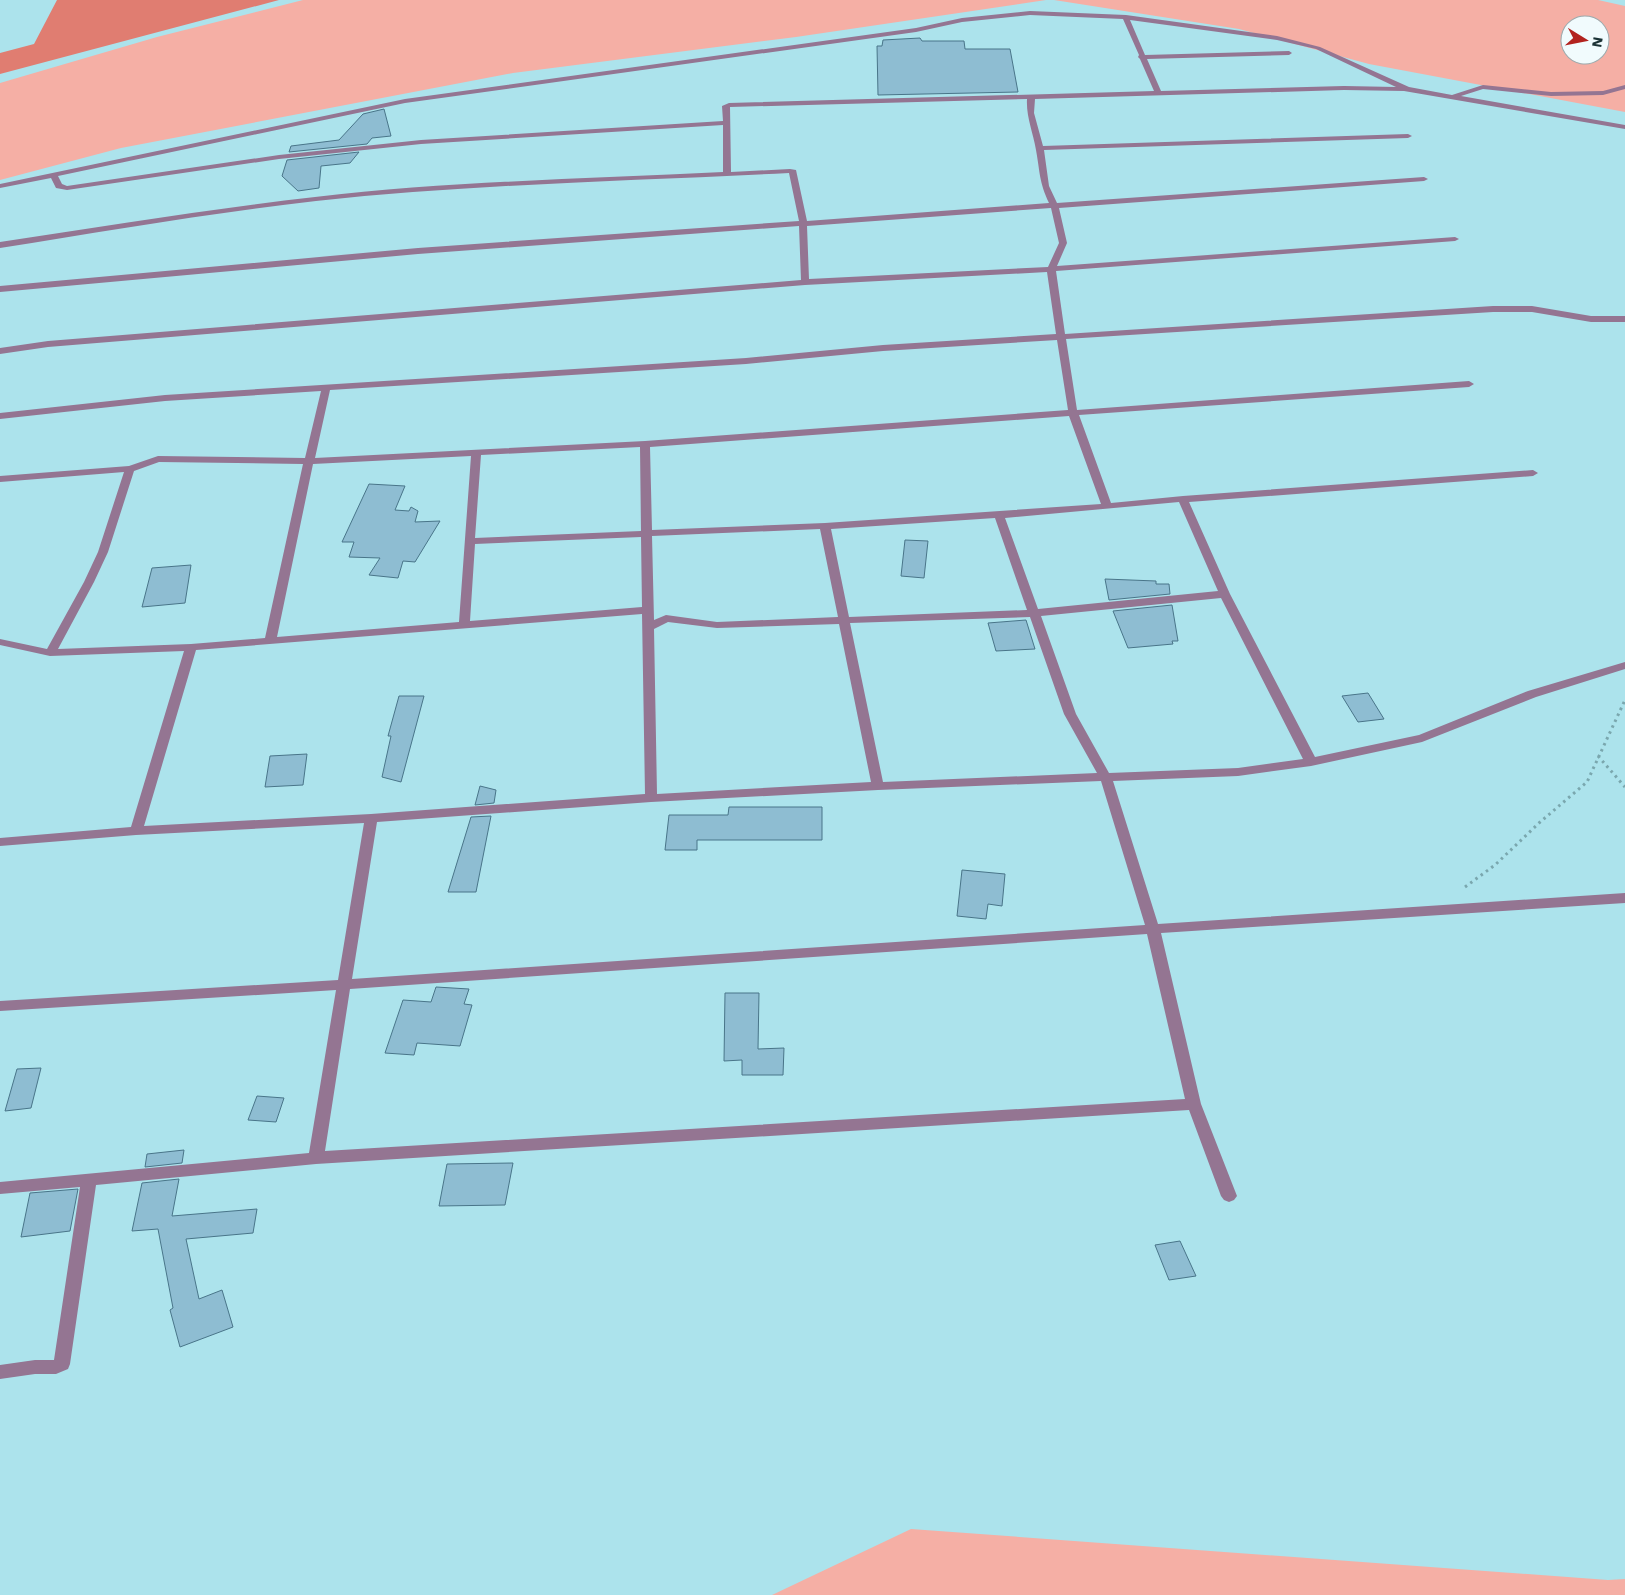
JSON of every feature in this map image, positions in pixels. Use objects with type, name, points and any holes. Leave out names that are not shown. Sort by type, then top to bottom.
[{"type":"street","points":[[0,186],[405,101],[916,30],[962,20],[1030,13],[1126,17],[1302,43],[1331,52],[1407,89]]},
{"type":"street","points":[[1126,17],[1158,93]]},
{"type":"street","points":[[1141,56],[1289,53]]},
{"type":"street","points":[[1454,96],[1483,87],[1551,94],[1603,93],[1625,87]]},
{"type":"street","points":[[727,174],[726,106],[729,105],[1344,88],[1407,89],[1625,127]]},
{"type":"street","points":[[1031,98],[1030,113],[1040,148],[1045,186],[1054,205],[1063,242],[1051,269],[1074,413],[1107,507]]},
{"type":"street","points":[[54,174],[60,186],[67,188],[279,157],[421,142],[726,123]]},
{"type":"street","points":[[1040,148],[1408,136]]},
{"type":"street","points":[[0,245],[178,217],[316,199],[430,189],[792,171],[803,222],[805,282]]},
{"type":"street","points":[[0,289],[418,251],[1424,178]]},
{"type":"street","points":[[0,350],[48,344],[805,282],[1051,269],[1454,239]]},
{"type":"street","points":[[0,416],[165,398],[737,361],[884,348],[1512,308],[1554,312],[1591,319],[1625,319]]},
{"type":"street","points":[[0,479],[130,469],[158,458],[308,461],[645,444],[1468,384]]},
{"type":"street","points":[[270,641],[308,461],[326,389]]},
{"type":"street","points":[[645,444],[651,798]]},
{"type":"street","points":[[464,625],[476,452]]},
{"type":"street","points":[[50,653],[89,582],[102,552],[130,469]]},
{"type":"street","points":[[470,541],[825,526],[1107,507],[1183,498],[1533,473]]},
{"type":"street","points":[[1183,498],[1225,594],[1311,762]]},
{"type":"street","points":[[999,514],[1070,714],[1106,778],[1153,930],[1194,1104],[1230,1196]]},
{"type":"street","points":[[825,526],[878,786]]},
{"type":"street","points":[[648,628],[666,618],[718,625],[1035,613],[1225,594]]},
{"type":"street","points":[[1,645],[50,653],[191,647],[647,610]]},
{"type":"street","points":[[136,831],[191,647]]},
{"type":"street","points":[[0,842],[136,831],[371,818],[651,798],[878,786],[1238,772],[1311,762],[1422,738],[1532,694],[1625,665]]},
{"type":"street","points":[[316,1158],[371,818]]},
{"type":"street","points":[[0,1006],[344,986],[1625,898]]},
{"type":"street","points":[[0,1188],[316,1158],[1194,1104]]},
{"type":"street","points":[[0,1372],[35,1367],[56,1367],[62,1364],[89,1179]]},
{"type":"path","points":[[1458,892],[1495,865],[1539,823],[1587,782],[1625,700]]},
{"type":"path","points":[[1598,756],[1625,787]]},
{"type":"shaded area","points":[[57,0],[279,0],[0,74],[0,53],[34,44]]},
{"type":"shaded area","points":[[303,0],[1046,0],[796,37],[513,73],[121,148],[0,180],[0,83],[157,37]]},
{"type":"shaded area","points":[[1054,0],[1598,0],[1625,6],[1625,112],[1369,64],[1239,29]]},
{"type":"shaded area","points":[[911,1529],[1608,1580],[1625,1579],[1625,1595],[772,1595]]},
{"type":"building","points":[[920,38],[922,41],[964,41],[965,49],[1010,49],[1018,92],[878,95],[877,46],[882,46],[883,40]]},
{"type":"building","points":[[384,109],[391,136],[372,138],[367,144],[289,152],[291,146],[339,140],[363,114]]},
{"type":"building","points":[[359,152],[350,163],[321,166],[319,188],[298,191],[282,176],[287,160]]},
{"type":"building","points":[[369,484],[405,486],[395,510],[409,511],[411,507],[418,511],[415,522],[440,521],[415,562],[403,561],[398,578],[369,575],[380,558],[349,557],[354,542],[342,542]]},
{"type":"building","points":[[905,540],[928,541],[924,578],[901,576]]},
{"type":"building","points":[[191,565],[185,603],[142,607],[152,568]]},
{"type":"building","points":[[1105,579],[1156,581],[1156,584],[1169,584],[1170,594],[1109,600]]},
{"type":"building","points":[[1172,605],[1178,641],[1172,641],[1173,644],[1128,648],[1113,611]]},
{"type":"building","points":[[1026,620],[1035,649],[996,651],[988,623]]},
{"type":"building","points":[[1368,693],[1384,719],[1358,722],[1342,696]]},
{"type":"building","points":[[399,696],[424,696],[401,782],[382,777],[391,736],[388,736]]},
{"type":"building","points":[[307,754],[303,785],[265,787],[270,756]]},
{"type":"building","points":[[480,786],[496,790],[494,803],[475,805]]},
{"type":"building","points":[[729,807],[822,807],[822,840],[697,840],[697,850],[665,850],[669,815],[728,815]]},
{"type":"building","points":[[491,816],[476,892],[448,892],[471,817]]},
{"type":"building","points":[[962,870],[1005,874],[1002,906],[988,904],[986,919],[957,916]]},
{"type":"building","points":[[436,987],[469,989],[464,1004],[472,1005],[460,1046],[417,1043],[414,1055],[385,1053],[403,1000],[431,1002]]},
{"type":"building","points":[[725,993],[759,993],[758,1049],[784,1048],[783,1075],[742,1075],[742,1060],[724,1061]]},
{"type":"building","points":[[41,1068],[31,1108],[5,1111],[17,1069]]},
{"type":"building","points":[[257,1096],[284,1098],[276,1122],[248,1120]]},
{"type":"building","points":[[184,1150],[182,1163],[145,1167],[147,1154]]},
{"type":"building","points":[[513,1163],[505,1205],[439,1206],[447,1164]]},
{"type":"building","points":[[179,1179],[172,1216],[257,1209],[253,1233],[186,1239],[199,1299],[222,1290],[233,1327],[180,1347],[170,1310],[173,1308],[158,1229],[132,1231],[142,1183]]},
{"type":"building","points":[[78,1189],[70,1231],[21,1237],[30,1193]]},
{"type":"building","points":[[1180,1241],[1196,1276],[1169,1280],[1155,1245]]}]
